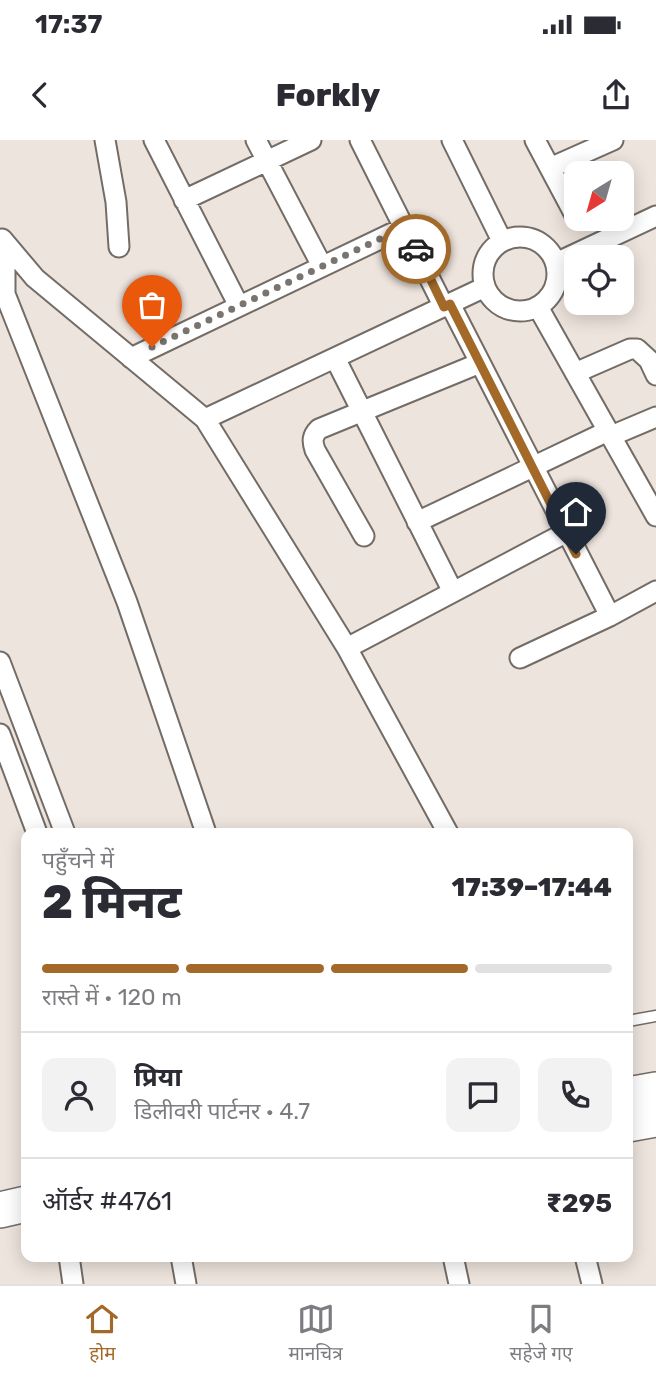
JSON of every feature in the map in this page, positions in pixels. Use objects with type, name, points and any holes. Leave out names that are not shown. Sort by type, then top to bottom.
[{"type":"highway","points":[[633,1095],[656,1090]]},
{"type":"highway","points":[[633,1123],[656,1119]]},
{"type":"highway","points":[[0,1210],[21,1206]]},
{"type":"highway","points":[[0,1233],[21,1230]]},
{"type":"street","points":[[105,140],[112,171],[119,247]]},
{"type":"street","points":[[153,140],[239,306]]},
{"type":"street","points":[[256,140],[321,267]]},
{"type":"street","points":[[184,200],[311,140]]},
{"type":"street","points":[[360,140],[480,363],[610,617]]},
{"type":"street","points":[[452,140],[502,241]]},
{"type":"street","points":[[535,140],[564,195]]},
{"type":"street","points":[[550,169],[613,140]]},
{"type":"street","points":[[593,245],[656,216]]},
{"type":"street","points":[[131,358],[405,227]]},
{"type":"street","points":[[524,236],[534,239],[551,253],[556,263],[556,284],[546,301],[538,307],[528,311],[507,309],[490,297],[482,277],[487,256],[502,241],[524,236]]},
{"type":"street","points":[[3,239],[35,278],[205,419],[347,648],[445,828]]},
{"type":"street","points":[[3,239],[5,294],[127,602],[204,828]]},
{"type":"street","points":[[556,263],[564,259]]},
{"type":"street","points":[[205,419],[485,287]]},
{"type":"street","points":[[538,307],[656,516]]},
{"type":"street","points":[[575,373],[630,349],[636,349],[643,352],[656,375]]},
{"type":"street","points":[[335,358],[453,592]]},
{"type":"street","points":[[364,536],[312,442],[318,429],[480,363]]},
{"type":"street","points":[[417,522],[532,467],[656,417]]},
{"type":"street","points":[[347,648],[565,533]]},
{"type":"street","points":[[520,658],[610,617],[656,591]]},
{"type":"street","points":[[0,662],[63,828]]},
{"type":"street","points":[[0,734],[35,828]]},
{"type":"street","points":[[70,1262],[73,1284]]},
{"type":"street","points":[[182,1262],[186,1284]]},
{"type":"street","points":[[454,1262],[459,1284]]},
{"type":"street","points":[[586,1262],[592,1284]]},
{"type":"lane","points":[[633,1020],[656,1016]]},
{"type":"way so far","points":[[152,347],[405,227],[416,249]]},
{"type":"route","points":[[416,249],[444,307],[450,304],[576,554]]}]
